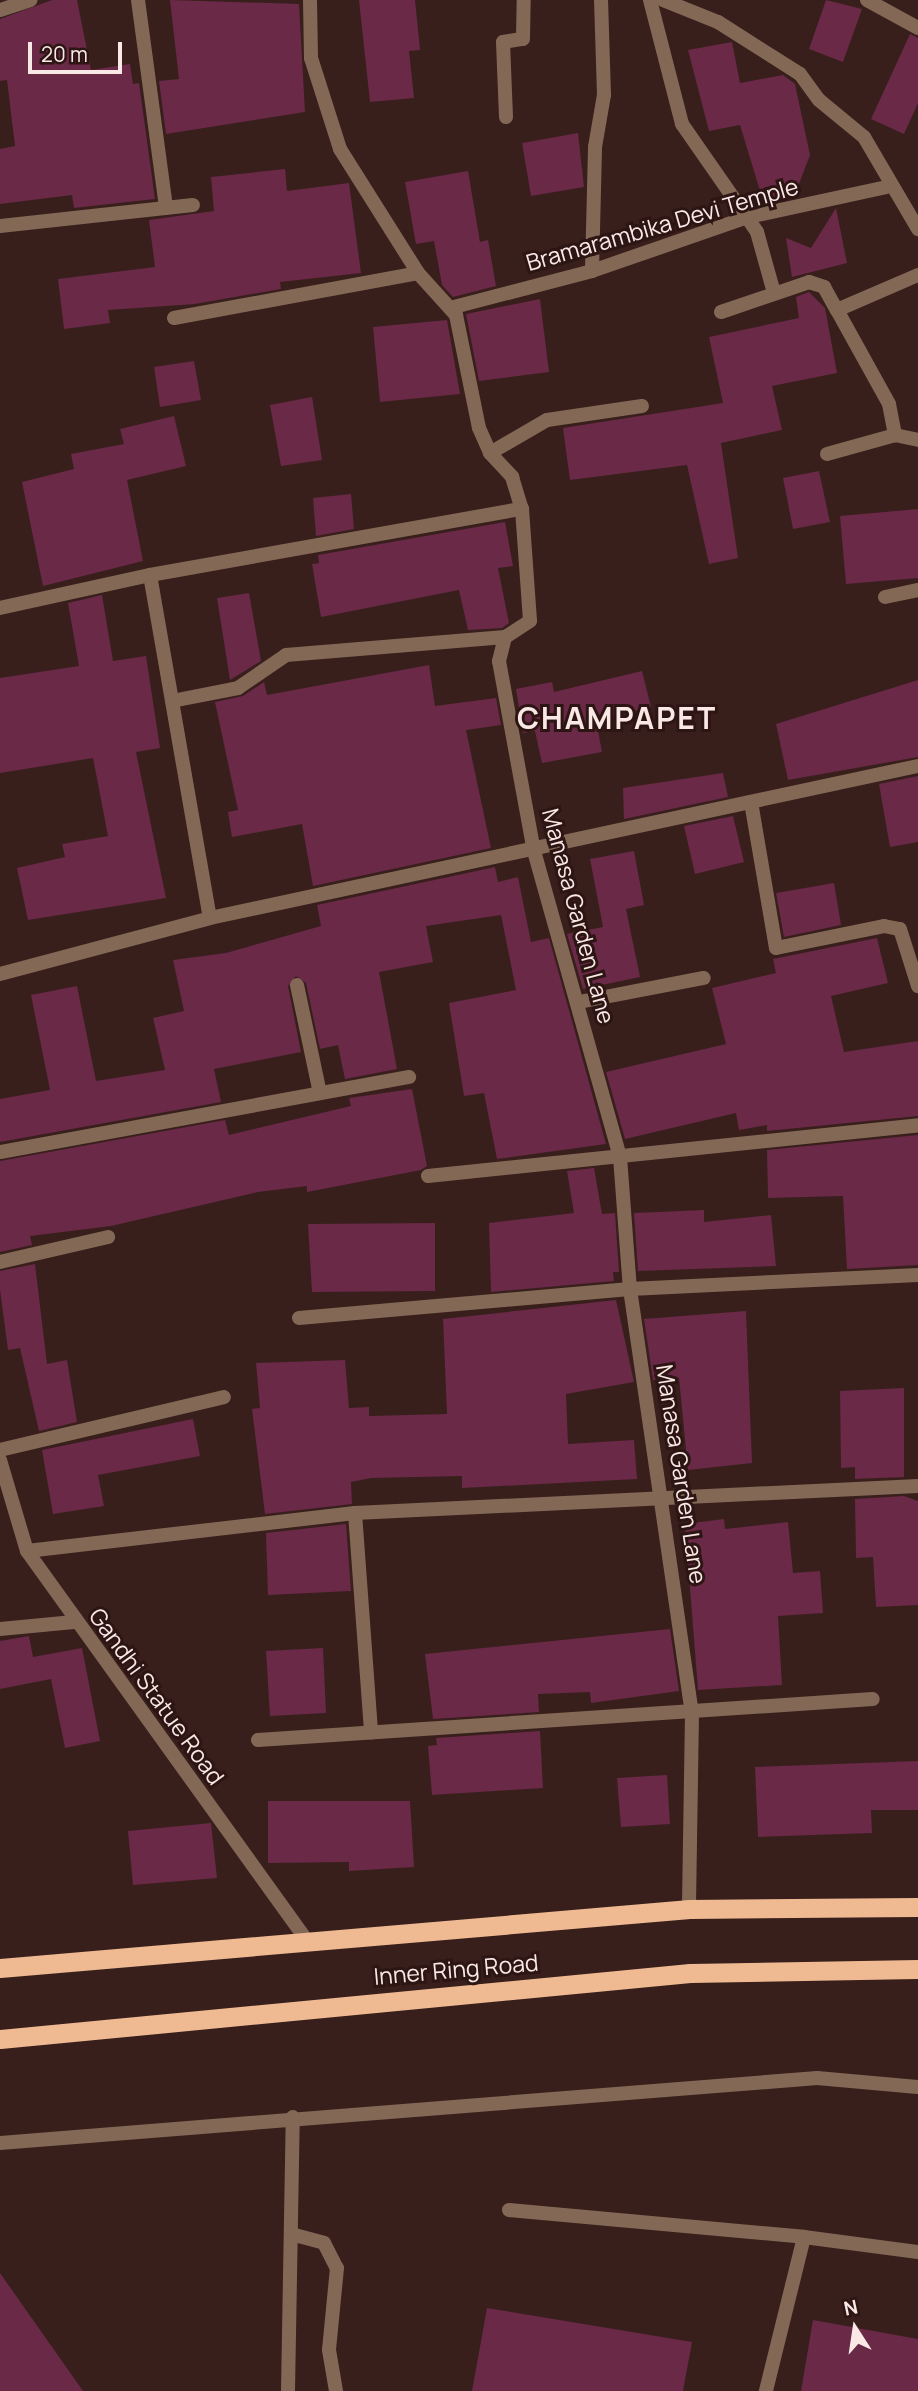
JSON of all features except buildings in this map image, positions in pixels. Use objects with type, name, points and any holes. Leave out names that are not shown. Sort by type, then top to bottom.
[{"type":"highway","name":"Inner Ring Road","points":[[0,1968],[689,1909],[918,1907]]},
{"type":"highway","name":"Inner Ring Road","points":[[0,2039],[690,1973],[918,1969]]},
{"type":"street","points":[[0,10],[30,0]]},
{"type":"street","points":[[138,0],[166,208]]},
{"type":"street","points":[[172,701],[238,688],[286,655],[505,637],[530,621],[522,509],[512,477],[490,453],[450,308],[418,273],[340,149],[310,58],[310,0]]},
{"type":"street","points":[[506,117],[503,42],[523,39],[524,0]]},
{"type":"street","points":[[592,271],[594,147],[604,95],[601,0]]},
{"type":"street","points":[[650,0],[682,124],[748,217],[774,293]]},
{"type":"street","points":[[663,0],[718,22],[800,74],[819,100],[864,137],[887,187],[918,229]]},
{"type":"street","points":[[867,0],[918,28]]},
{"type":"street","name":"Bramarambika Devi Temple","points":[[450,308],[592,271],[748,217],[887,187]]},
{"type":"street","points":[[0,226],[193,205]]},
{"type":"street","points":[[174,318],[418,273]]},
{"type":"street","points":[[837,310],[918,275]]},
{"type":"street","points":[[721,312],[774,293],[818,282],[837,310],[889,404],[895,435]]},
{"type":"street","points":[[490,453],[547,420],[642,406]]},
{"type":"street","points":[[827,454],[895,435],[918,439]]},
{"type":"street","points":[[0,608],[150,575],[522,509]]},
{"type":"street","points":[[150,575],[211,918]]},
{"type":"street","points":[[885,597],[918,590]]},
{"type":"street","name":"Manasa Garden Lane","points":[[505,637],[499,661],[534,852],[579,1002],[620,1157],[630,1289],[665,1501],[692,1714],[689,1909]]},
{"type":"street","points":[[0,974],[211,918],[534,852],[918,766]]},
{"type":"street","points":[[751,802],[776,948],[884,926],[900,929],[918,986]]},
{"type":"street","points":[[579,1002],[704,978]]},
{"type":"street","points":[[297,985],[320,1093]]},
{"type":"street","points":[[0,1152],[410,1077]]},
{"type":"street","points":[[428,1176],[918,1125]]},
{"type":"street","points":[[0,1262],[108,1237]]},
{"type":"street","points":[[299,1318],[630,1289],[918,1275]]},
{"type":"street","points":[[0,1450],[224,1397]]},
{"type":"street","name":"Gandhi Statue Road","points":[[0,1460],[27,1551],[74,1622],[309,1943]]},
{"type":"street","points":[[27,1551],[355,1513],[665,1501],[918,1486]]},
{"type":"street","points":[[355,1513],[371,1732]]},
{"type":"street","points":[[0,1629],[74,1622]]},
{"type":"street","points":[[258,1740],[692,1714],[873,1699]]},
{"type":"street","points":[[0,2143],[293,2117],[817,2078],[918,2087]]},
{"type":"street","points":[[288,2391],[293,2117]]},
{"type":"street","points":[[509,2210],[804,2236],[918,2252]]},
{"type":"street","points":[[291,2234],[324,2243],[337,2268],[329,2350],[336,2391]]},
{"type":"street","points":[[766,2391],[804,2236]]},
{"type":"district","name":"CHAMPAPET","points":[[617,718]]}]
